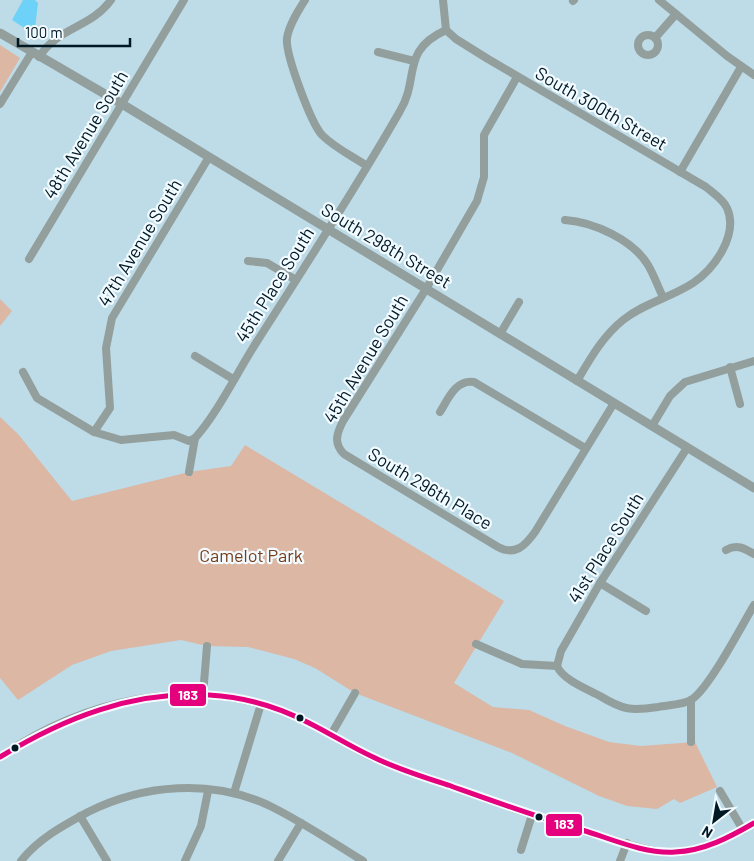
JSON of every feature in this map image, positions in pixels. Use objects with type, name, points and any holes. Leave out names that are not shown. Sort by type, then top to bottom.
[{"type":"street","points":[[0,104],[36,54],[52,40],[93,18],[111,0]]},
{"type":"street","name":"48th Avenue South","points":[[29,259],[184,0]]},
{"type":"street","points":[[305,0],[289,32],[287,46],[291,62],[320,132],[334,144],[367,166]]},
{"type":"street","points":[[443,0],[446,30]]},
{"type":"street","points":[[659,0],[741,67],[754,75]]},
{"type":"street","points":[[655,38],[676,14]]},
{"type":"street","name":"45th Place South","points":[[189,472],[195,438],[328,230],[403,105],[414,61],[427,41],[446,30]]},
{"type":"street","name":"South 300th Street","points":[[446,30],[456,39],[517,77],[706,187],[723,202],[727,208],[730,223],[725,245],[713,264],[694,282],[663,297]]},
{"type":"street","name":"South 298th Street","points":[[0,33],[122,104],[754,488]]},
{"type":"street","points":[[378,52],[414,61]]},
{"type":"street","points":[[680,172],[741,67]]},
{"type":"street","name":"45th Avenue South","points":[[337,442],[338,431],[348,412],[426,289],[477,201],[483,182],[484,135],[517,77]]},
{"type":"street","name":"47th Avenue South","points":[[94,432],[110,408],[106,348],[112,318],[209,157]]},
{"type":"street","points":[[565,220],[597,228],[632,248],[649,266],[663,297],[642,306],[617,325],[599,345],[577,381]]},
{"type":"street","points":[[248,261],[267,263],[296,280]]},
{"type":"street","points":[[500,334],[519,302]]},
{"type":"street","points":[[195,356],[233,379]]},
{"type":"street","points":[[652,426],[670,396],[681,385],[690,380],[754,361]]},
{"type":"street","points":[[730,367],[740,404]]},
{"type":"street","points":[[22,372],[37,398],[94,432],[121,440],[174,435],[189,441],[195,438]]},
{"type":"street","points":[[440,412],[455,389],[463,384],[474,382],[585,448],[614,403]]},
{"type":"street","name":"South 296th Place","points":[[337,442],[344,454],[506,551],[515,551],[524,545],[535,532],[585,448]]},
{"type":"street","name":"41st Place South","points":[[557,666],[561,651],[600,583],[688,448]]},
{"type":"street","points":[[726,550],[732,546],[754,554]]},
{"type":"street","points":[[600,583],[646,612]]},
{"type":"street","points":[[476,644],[522,664],[557,666],[565,676],[625,709],[638,710],[691,700],[706,684],[754,605]]},
{"type":"street","points":[[203,695],[207,646]]},
{"type":"street","points":[[332,733],[355,693]]},
{"type":"street","points":[[0,745],[2,755],[32,736],[70,718],[112,703],[153,695],[231,697],[261,704],[302,719],[332,733],[383,763],[532,815],[663,852],[683,851],[712,843],[743,830],[754,823]]},
{"type":"street","points":[[691,700],[691,742]]},
{"type":"street","points":[[234,793],[261,704]]},
{"type":"street","points":[[21,861],[51,833],[114,799],[147,791],[177,787],[234,793],[268,805],[363,861]]},
{"type":"street","points":[[184,861],[201,826],[208,791]]},
{"type":"street","points":[[720,791],[743,830]]},
{"type":"street","points":[[521,850],[532,815]]},
{"type":"street","points":[[80,816],[107,861]]},
{"type":"street","points":[[278,861],[301,823]]},
{"type":"street","points":[[620,861],[627,843]]},
{"type":"green space","points":[[0,45],[20,58],[0,92]]},
{"type":"green space","points":[[0,299],[12,311],[0,326]]},
{"type":"green space","name":"Camelot Park","points":[[0,417],[18,434],[72,501],[189,472],[231,466],[245,445],[504,601],[454,683],[493,707],[529,710],[609,742],[641,746],[695,742],[717,787],[680,803],[674,799],[657,809],[627,806],[599,796],[512,753],[355,693],[315,668],[294,659],[248,647],[207,646],[181,640],[111,651],[72,665],[18,700],[0,678]]},
{"type":"water","points":[[23,0],[35,0],[38,3],[35,28],[29,31],[12,20]]},
{"type":"transit line","name":"183","points":[[0,757],[49,730],[100,710],[153,698],[181,695],[222,696],[286,712],[365,753],[410,772],[532,814],[652,851],[675,852],[696,849],[726,838],[754,823]]}]
